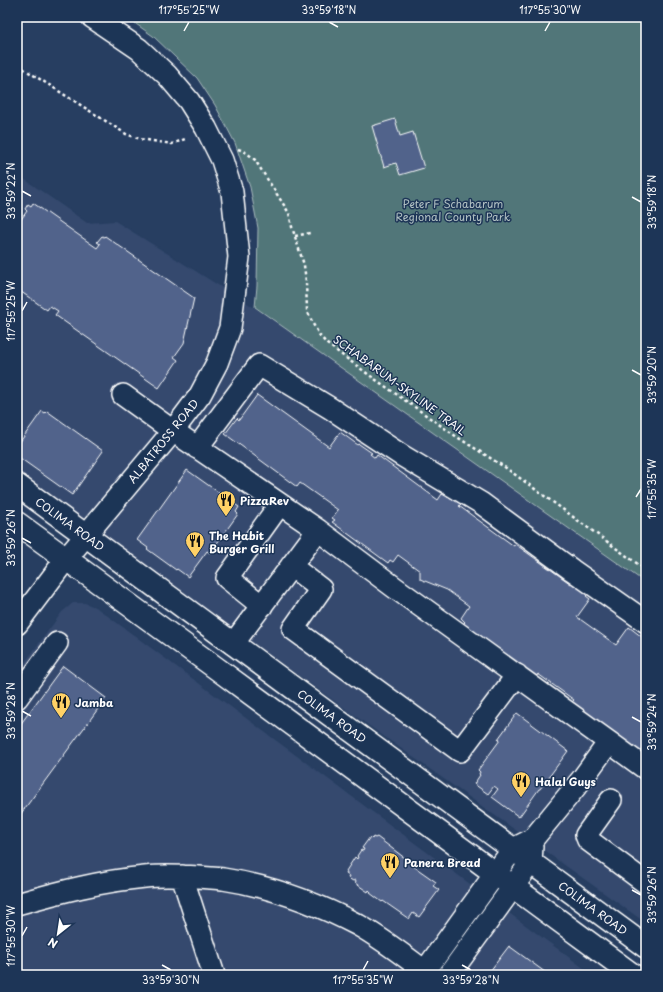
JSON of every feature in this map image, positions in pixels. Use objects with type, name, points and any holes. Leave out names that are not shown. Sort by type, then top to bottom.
[{"type":"main road","name":"COLIMA ROAD","points":[[17,485],[646,947]]},
{"type":"main road","points":[[17,523],[633,975]]},
{"type":"street","name":"ALBATROSS ROAD","points":[[17,624],[85,535],[173,431],[200,395],[217,364],[230,328],[239,257],[232,192],[222,160],[206,128],[189,101],[167,75],[139,49],[92,17]]},
{"type":"street","points":[[197,448],[259,365],[481,503],[646,622]]},
{"type":"street","points":[[123,395],[197,448],[318,530],[394,587],[646,769]]},
{"type":"street","points":[[262,606],[227,578],[280,504]]},
{"type":"street","points":[[233,644],[318,530]]},
{"type":"street","points":[[291,566],[321,589],[293,629],[460,751],[517,675]]},
{"type":"street","points":[[17,698],[57,643]]},
{"type":"street","points":[[17,904],[103,882],[146,877],[182,876],[224,879],[293,896],[335,914],[377,937],[428,973],[513,849],[533,839],[582,779],[609,742]]},
{"type":"street","points":[[611,800],[586,835],[588,840],[646,883]]},
{"type":"street","points":[[449,975],[531,862],[533,839]]},
{"type":"street","points":[[182,876],[214,975]]},
{"type":"path","points":[[17,68],[24,69],[126,134],[140,139],[172,144],[185,139]]},
{"type":"path","name":"SCHABARUM-SKYLINE TRAIL","points":[[235,149],[242,150],[255,160],[289,213],[304,265],[307,310],[320,336],[327,344],[433,420],[506,468],[646,570]]},
{"type":"path","points":[[295,236],[310,233]]},
{"type":"shaded area","points":[[17,174],[87,223],[115,221],[287,327],[646,577],[646,923],[17,475]]},
{"type":"shaded area","points":[[73,603],[85,603],[97,608],[593,975],[17,975],[17,673],[62,612]]},
{"type":"green space","name":"Peter F Schabarum Regional County Park","points":[[126,17],[646,17],[646,583],[255,307],[257,286],[258,228],[250,187],[235,143],[215,105],[197,78],[153,36]]},
{"type":"building","points":[[395,119],[400,136],[413,132],[424,168],[400,175],[396,163],[384,167],[372,126]]},
{"type":"building","points":[[33,203],[97,248],[100,244],[97,242],[102,236],[105,236],[194,298],[184,343],[174,357],[178,360],[159,388],[55,315],[58,311],[50,306],[47,310],[17,289],[17,225],[27,211],[25,209],[28,204],[31,206]]},
{"type":"building","points":[[257,395],[329,447],[340,432],[372,453],[370,454],[375,458],[377,455],[438,500],[442,494],[461,504],[459,506],[514,546],[515,544],[571,584],[572,583],[588,594],[586,596],[590,599],[577,617],[616,645],[629,627],[646,640],[646,754],[645,753],[643,756],[571,703],[574,700],[538,674],[536,677],[463,624],[465,622],[461,618],[469,606],[447,590],[420,579],[420,571],[398,555],[393,562],[390,560],[388,563],[332,522],[335,520],[332,518],[338,510],[300,483],[297,487],[225,434],[237,418],[239,420]]},
{"type":"building","points":[[42,411],[45,413],[47,411],[103,451],[72,495],[17,456],[17,446]]},
{"type":"building","points":[[187,470],[239,507],[236,512],[238,514],[210,553],[207,551],[188,577],[147,549],[148,548],[137,540]]},
{"type":"building","points":[[63,666],[106,698],[17,819],[17,729]]},
{"type":"building","points":[[517,713],[568,751],[519,817],[492,797],[498,789],[494,786],[488,794],[474,784],[480,775],[478,770],[500,740],[498,739]]},
{"type":"building","name":"Panera Bread","points":[[370,837],[372,839],[373,837],[377,837],[410,862],[409,863],[436,882],[433,886],[439,890],[419,917],[413,913],[409,919],[383,901],[382,902],[370,893],[371,892],[369,890],[368,892],[355,883],[355,880],[353,881],[348,878],[349,876],[346,874],[346,871],[355,857],[357,859],[357,856],[361,850],[363,851],[364,849],[362,848]]},
{"type":"building","points":[[509,946],[549,975],[487,975]]},
{"type":"place","name":"PizzaRev","points":[[226,517]]},
{"type":"place","name":"The Habit Burger Grill","points":[[195,558]]},
{"type":"place","name":"Jamba","points":[[61,719]]},
{"type":"place","name":"Halal Guys","points":[[521,798]]},
{"type":"place","name":"Panera Bread","points":[[390,879]]}]
